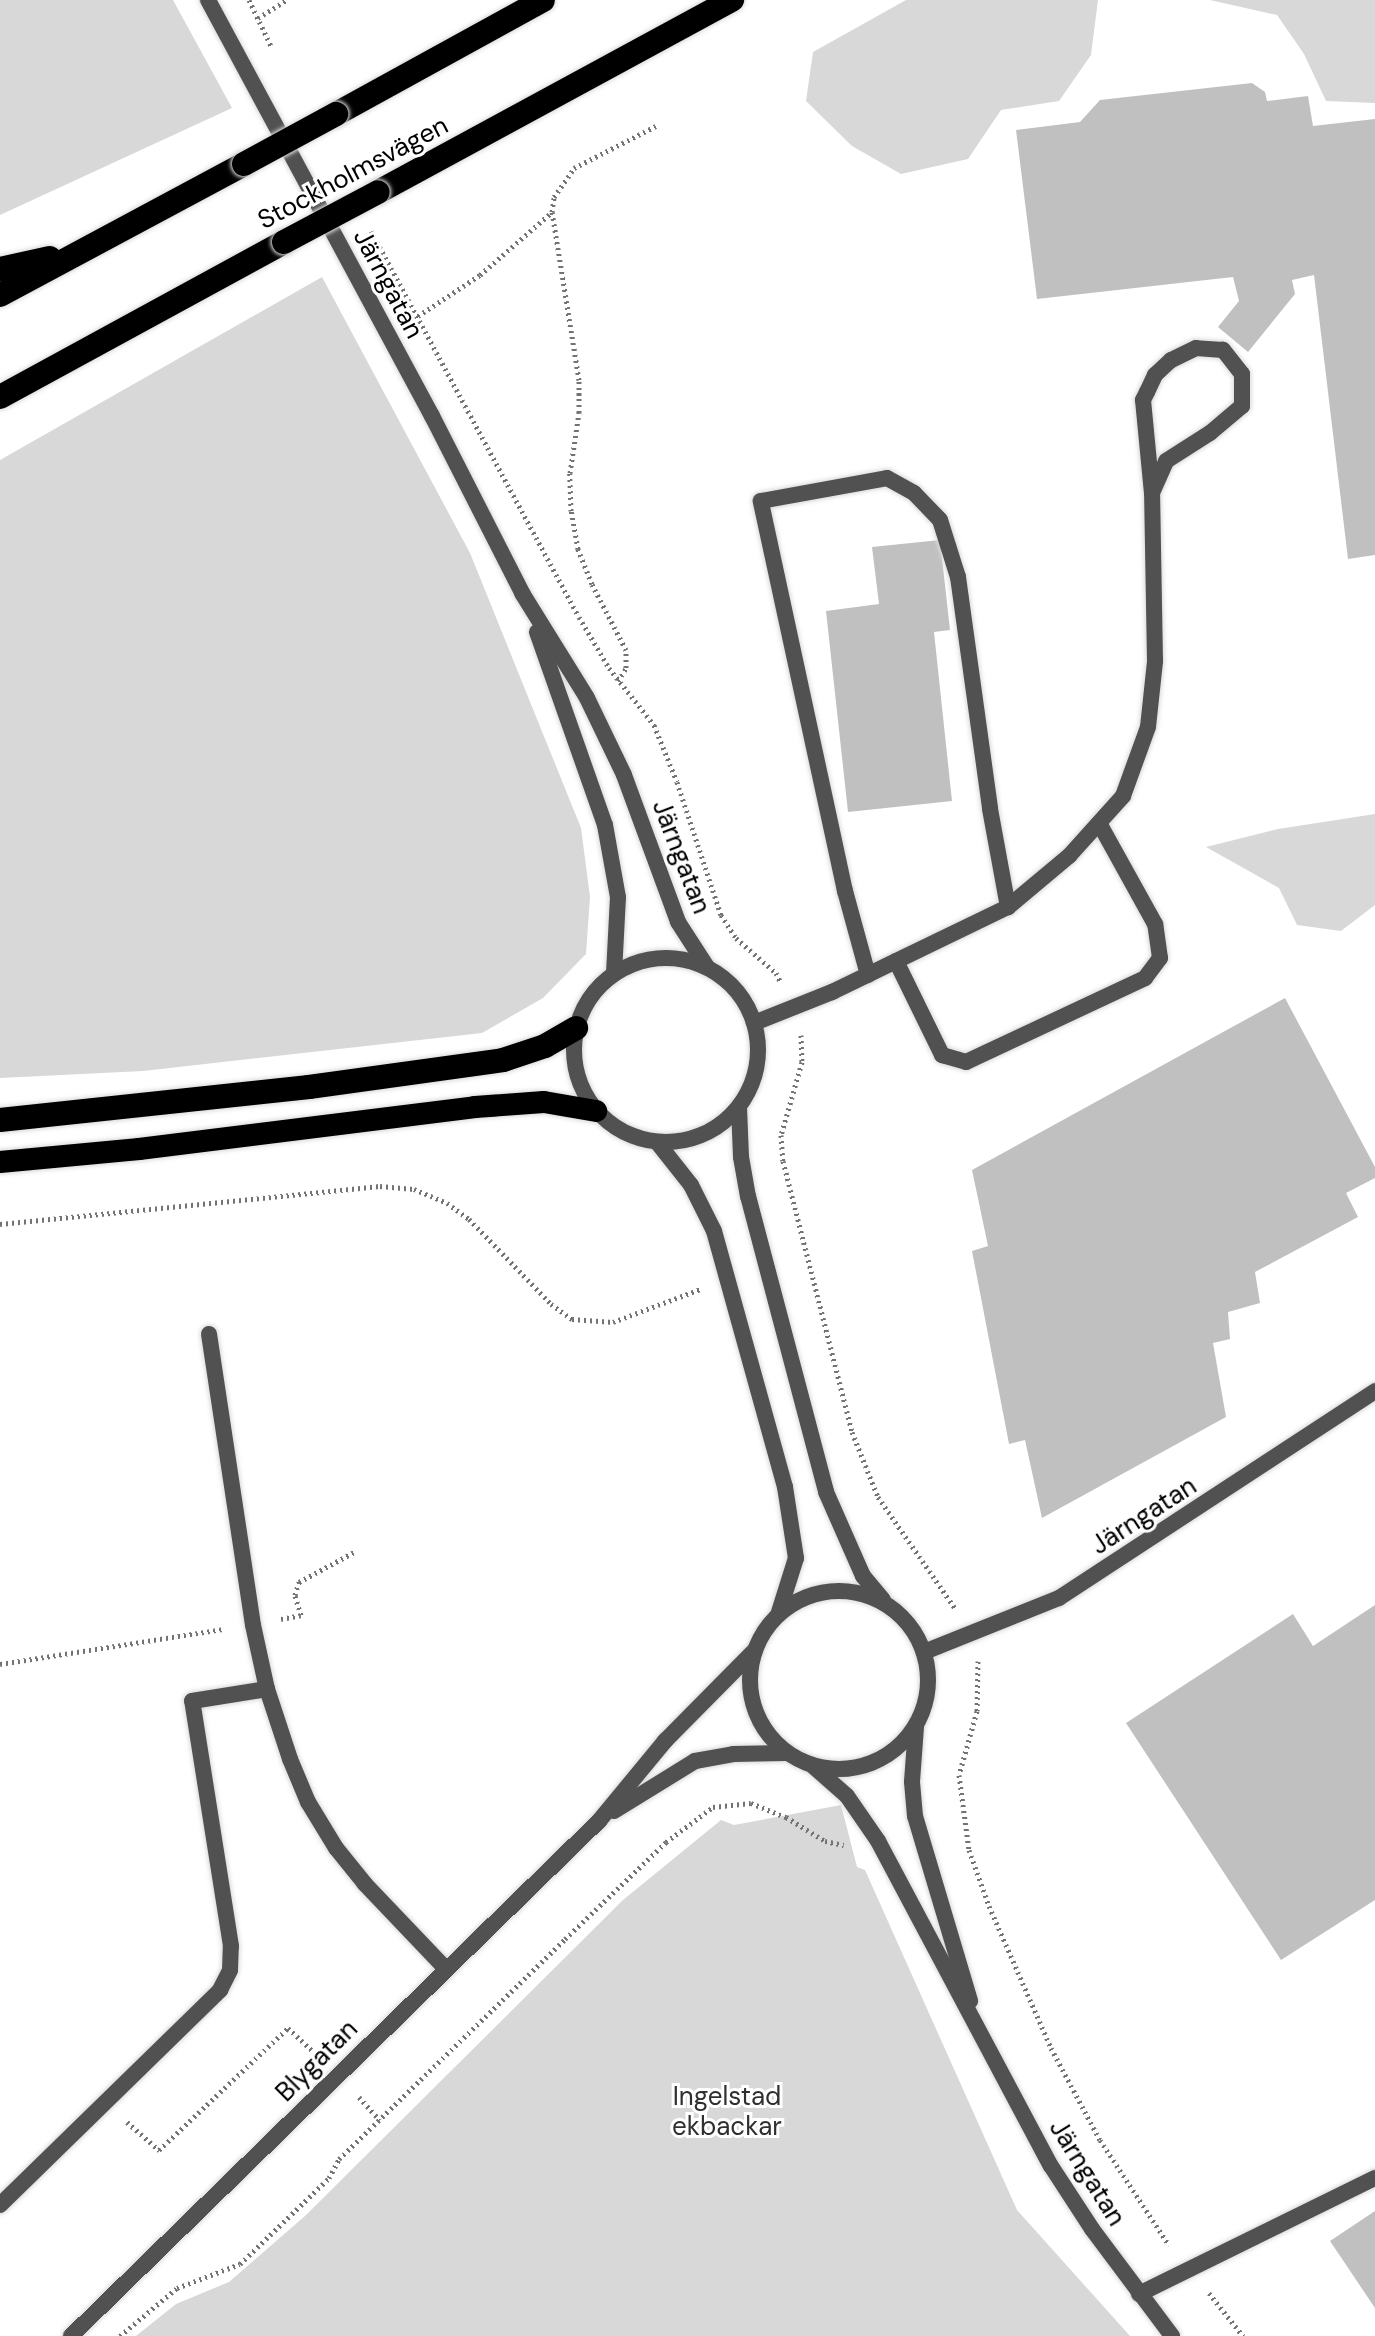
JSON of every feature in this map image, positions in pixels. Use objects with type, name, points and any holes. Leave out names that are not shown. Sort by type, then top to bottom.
[{"type":"highway","points":[[0,295],[543,0]]},
{"type":"highway","name":"Stockholmsvägen","points":[[0,397],[732,0]]},
{"type":"highway","points":[[0,269],[80,252]]},
{"type":"highway","points":[[0,1120],[309,1087],[503,1060],[545,1046],[576,1028]]},
{"type":"highway","points":[[0,1162],[139,1149],[475,1107],[544,1102],[596,1111]]},
{"type":"street","name":"Järngatan","points":[[208,0],[432,416],[522,593],[587,698],[624,775],[678,922],[707,967]]},
{"type":"street","points":[[754,1023],[868,975],[1008,907],[1069,856],[1123,796],[1148,727],[1157,635],[1152,493],[1143,400],[1155,375],[1171,360],[1196,348],[1223,350],[1242,374],[1242,406],[1210,433],[1166,461],[1152,493]]},
{"type":"street","points":[[868,975],[845,891],[761,501],[887,478],[914,493],[940,520],[958,577],[990,809],[1008,907]]},
{"type":"street","name":"Järngatan","points":[[522,593],[568,712],[605,825],[618,897],[614,974]]},
{"type":"street","points":[[896,961],[942,1055],[966,1062],[1145,978],[1160,958],[1155,924],[1099,823]]},
{"type":"street","points":[[660,958],[684,959],[707,967],[744,1000],[754,1023],[757,1066],[739,1107],[717,1128],[688,1140],[657,1142],[624,1132],[596,1111],[584,1093],[576,1072],[576,1028],[584,1007],[614,974],[636,963],[660,958]]},
{"type":"street","points":[[739,1107],[741,1157],[826,1492],[863,1576],[884,1602],[909,1623],[924,1652],[929,1678],[927,1700],[916,1727],[897,1749],[871,1764],[842,1770],[813,1766],[785,1753],[760,1725],[749,1689],[753,1652],[763,1630],[779,1612],[803,1597],[830,1590],[858,1592],[884,1602]]},
{"type":"street","points":[[657,1142],[691,1185],[714,1231],[730,1278],[793,1525],[796,1558],[779,1612]]},
{"type":"street","points":[[209,1334],[253,1625],[267,1689],[308,1802],[336,1848],[365,1884],[445,1968]]},
{"type":"street","name":"Järngatan","points":[[924,1652],[1059,1598],[1375,1391]]},
{"type":"street","name":"Blygatan","points":[[71,2336],[599,1821],[665,1741],[753,1652]]},
{"type":"street","points":[[0,2205],[105,2099],[220,1990],[230,1970],[231,1946],[192,1701],[267,1689]]},
{"type":"street","name":"Järngatan","points":[[916,1727],[912,1782],[915,1816],[978,2025]]},
{"type":"street","name":"Blygatan","points":[[599,1821],[695,1761],[733,1754],[785,1753]]},
{"type":"street","name":"Järngatan","points":[[813,1766],[847,1796],[878,1841],[934,1952],[978,2025],[1051,2166],[1139,2294],[1172,2336]]},
{"type":"street","points":[[1139,2294],[1375,2178]]},
{"type":"path","points":[[258,18],[287,0]]},
{"type":"path","points":[[618,681],[626,668],[626,650],[578,549],[571,511],[570,473],[579,413],[579,380],[552,212],[554,197],[574,168],[656,126]]},
{"type":"path","points":[[418,316],[480,275],[552,212]]},
{"type":"path","points":[[0,1224],[380,1186],[414,1189],[447,1203],[469,1219],[551,1304],[572,1319],[613,1322],[730,1278]]},
{"type":"path","points":[[767,1266],[807,1253]]},
{"type":"path","points":[[0,1664],[301,1615],[295,1595],[299,1582],[356,1551]]},
{"type":"path","points":[[120,2336],[177,2288],[240,2264],[329,2178],[339,2159],[666,1842],[713,1807],[751,1803],[786,1817],[825,1841],[854,1848],[878,1841]]},
{"type":"path","points":[[105,2099],[159,2150],[288,2028],[338,2074],[380,2120]]},
{"type":"green space","points":[[0,0],[173,0],[232,108],[0,215]]},
{"type":"green space","points":[[906,0],[1098,0],[1091,55],[1059,101],[1001,110],[968,159],[901,174],[852,146],[806,101],[813,52]]},
{"type":"green space","points":[[1210,0],[1375,0],[1375,103],[1326,101],[1304,54],[1277,15]]},
{"type":"green space","points":[[322,277],[470,553],[581,828],[590,897],[586,954],[543,998],[482,1033],[143,1071],[0,1078],[0,460]]},
{"type":"green space","points":[[1375,814],[1375,905],[1341,931],[1297,925],[1279,888],[1206,847],[1278,829]]},
{"type":"green space","name":"Ingelstad ekbackar","points":[[841,1805],[857,1867],[865,1870],[1017,2210],[1130,2336],[136,2336],[176,2304],[229,2282],[305,2216],[623,1900],[721,1820],[734,1825]]},
{"type":"building","points":[[1252,83],[1265,92],[1267,101],[1308,96],[1313,126],[1375,119],[1375,555],[1348,559],[1314,275],[1292,280],[1295,294],[1248,352],[1218,327],[1239,301],[1233,277],[1037,299],[1016,130],[1080,122],[1100,100]]},
{"type":"building","points":[[940,540],[950,630],[934,632],[952,801],[848,812],[826,611],[879,604],[872,547]]},
{"type":"building","points":[[1285,998],[1375,1167],[1375,1178],[1346,1193],[1358,1217],[1255,1272],[1260,1303],[1228,1312],[1230,1339],[1213,1343],[1226,1417],[1042,1518],[1025,1440],[1009,1444],[972,1251],[988,1246],[972,1170]]},
{"type":"building","points":[[1375,1605],[1375,1900],[1281,1960],[1126,1723],[1293,1614],[1313,1646]]},
{"type":"building","points":[[1375,2211],[1375,2308],[1330,2241]]}]
